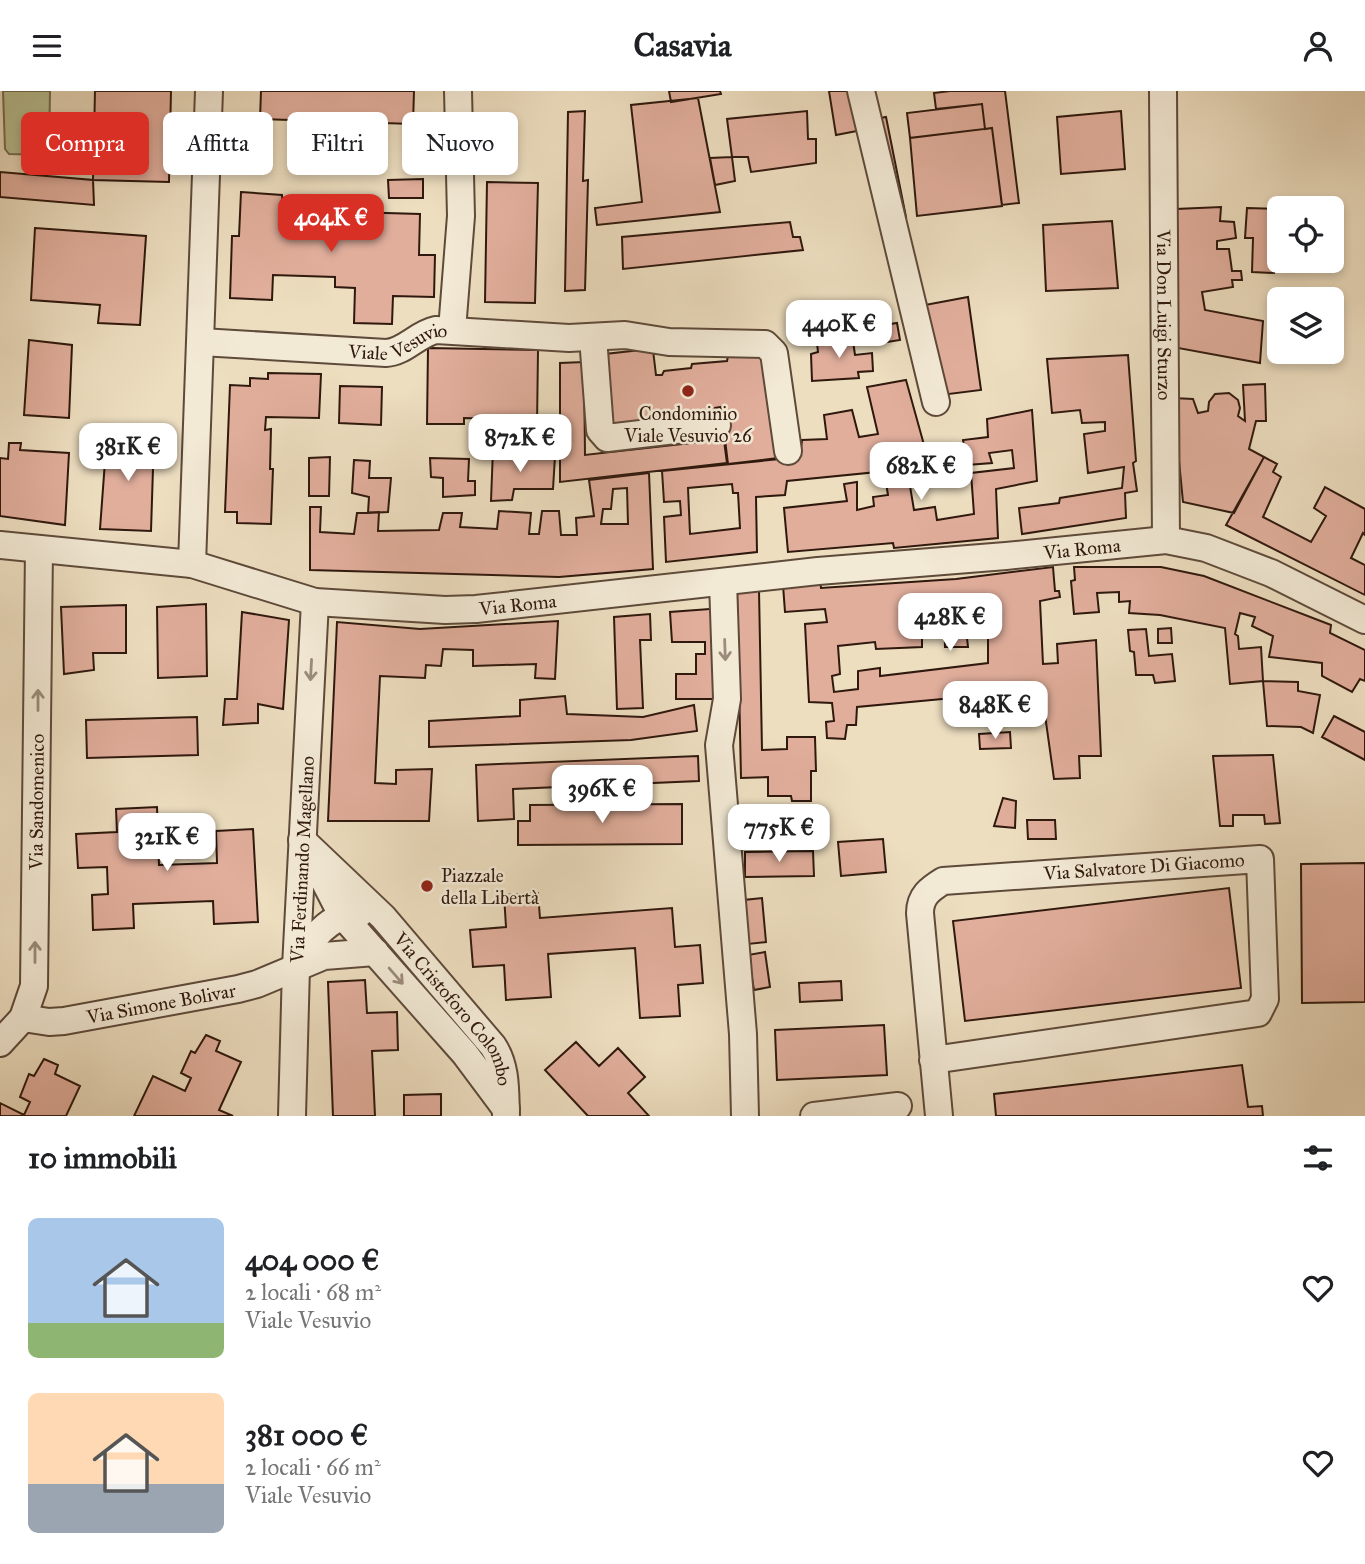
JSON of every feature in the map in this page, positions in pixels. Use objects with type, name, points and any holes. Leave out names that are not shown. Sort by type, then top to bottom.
[{"type":"street","points":[[192,563],[209,91]]},
{"type":"street","points":[[452,330],[461,216],[458,91]]},
{"type":"street","points":[[861,91],[936,402]]},
{"type":"street","name":"Via Don Luigi Sturzo","points":[[1163,91],[1166,540]]},
{"type":"street","name":"Viale Vesuvio","points":[[201,342],[386,353],[399,350],[429,332],[452,330],[569,338],[625,335],[669,342],[765,344],[770,346],[774,353],[788,450]]},
{"type":"street","points":[[593,337],[600,430],[607,438],[717,425]]},
{"type":"street","name":"Via Roma","points":[[0,545],[192,563],[315,602],[445,610],[1166,540],[1206,548],[1271,573],[1365,620]]},
{"type":"street","name":"Via Sandomenico","points":[[0,1043],[23,1018],[34,986],[39,549]]},
{"type":"street","points":[[723,582],[727,699],[719,745],[743,1034],[745,1116]]},
{"type":"street","name":"Via Ferdinando Magellano","points":[[292,1116],[296,967],[315,602]]},
{"type":"street","name":"Via Cristoforo Colombo","points":[[302,840],[342,915],[470,1060],[506,1112]]},
{"type":"street","name":"Via Cristoforo Colombo","points":[[302,840],[383,917],[499,1055],[504,1070],[506,1112]]},
{"type":"street","name":"Via Salvatore Di Giacomo","points":[[933,1060],[1258,1013],[1265,999],[1259,858],[943,880],[929,890],[920,904],[933,1060],[939,1116]]},
{"type":"street","name":"Via Cristoforo Colombo","points":[[342,915],[357,913],[383,917]]},
{"type":"street","points":[[296,967],[316,936],[328,923],[342,915]]},
{"type":"street","name":"Via Cristoforo Colombo","points":[[296,967],[324,956],[375,952]]},
{"type":"street","name":"Via Simone Bolivar","points":[[23,1018],[64,1021],[212,994],[257,984],[296,967]]},
{"type":"street","points":[[814,1116],[898,1105]]},
{"type":"green space","points":[[3,91],[50,91],[50,112],[21,112],[21,154],[9,154],[5,149]]},
{"type":"building","points":[[95,91],[171,91],[171,112],[163,112],[163,175],[169,175],[169,182],[93,180],[93,175],[149,175],[149,112],[95,112]]},
{"type":"building","points":[[261,91],[414,91],[413,112],[402,112],[402,124],[388,123],[388,112],[287,112],[287,120],[273,119],[273,112],[260,112]]},
{"type":"building","points":[[669,91],[720,91],[721,94],[671,102]]},
{"type":"building","points":[[829,91],[850,91],[857,131],[836,135]]},
{"type":"building","points":[[1005,91],[1019,203],[1002,205],[992,128],[985,129],[982,104],[936,109],[934,93]]},
{"type":"building","points":[[698,98],[720,212],[597,225],[595,208],[642,202],[631,105]]},
{"type":"building","points":[[982,104],[985,129],[910,138],[907,113]]},
{"type":"building","points":[[585,111],[583,181],[588,180],[585,290],[565,291],[568,112]]},
{"type":"building","points":[[807,111],[808,139],[816,139],[816,163],[751,172],[748,157],[732,157],[727,119]]},
{"type":"building","points":[[1121,111],[1125,169],[1061,174],[1057,117]]},
{"type":"building","points":[[886,117],[906,217],[894,217],[875,119]]},
{"type":"building","points":[[992,128],[1002,206],[917,216],[910,138]]},
{"type":"building","points":[[732,157],[735,181],[715,185],[710,158]]},
{"type":"building","points":[[0,172],[93,180],[94,205],[0,197]]},
{"type":"building","points":[[423,179],[423,198],[389,198],[388,180]]},
{"type":"building","points":[[487,182],[538,183],[535,303],[485,302]]},
{"type":"building","points":[[241,192],[282,195],[283,210],[420,214],[419,255],[435,255],[434,297],[393,296],[392,324],[354,323],[355,288],[335,287],[335,277],[273,275],[272,300],[230,298],[232,236],[239,236]]},
{"type":"building","points":[[1221,207],[1220,221],[1234,222],[1236,238],[1217,241],[1217,249],[1229,249],[1232,271],[1241,271],[1242,280],[1232,280],[1233,287],[1202,292],[1205,310],[1263,321],[1260,363],[1178,348],[1176,209]]},
{"type":"building","points":[[1247,208],[1267,209],[1267,273],[1252,272],[1253,238],[1245,238]]},
{"type":"building","points":[[1112,221],[1118,288],[1046,291],[1043,225]]},
{"type":"building","points":[[790,222],[793,237],[800,237],[803,250],[623,269],[622,237]]},
{"type":"building","points":[[35,228],[146,236],[140,325],[98,323],[100,305],[31,300]]},
{"type":"building","points":[[968,297],[981,390],[941,395],[925,305]]},
{"type":"building","points":[[897,323],[900,340],[874,344],[871,327]]},
{"type":"building","points":[[852,334],[855,355],[872,353],[873,371],[858,372],[859,378],[812,381],[811,354],[818,352],[817,343]]},
{"type":"building","points":[[29,340],[72,345],[69,418],[24,415]]},
{"type":"building","points":[[428,348],[538,350],[537,426],[497,426],[498,419],[464,418],[464,424],[427,424]]},
{"type":"building","name":"Condominio Viale Vesuvio 26","points":[[653,350],[656,375],[662,375],[664,371],[691,368],[692,364],[727,361],[728,356],[763,353],[778,458],[728,464],[721,407],[715,408],[714,412],[688,415],[687,418],[610,426],[605,354]]},
{"type":"building","points":[[1128,355],[1136,461],[1133,463],[1137,491],[1125,493],[1126,518],[1022,534],[1019,508],[1059,503],[1060,498],[1122,488],[1124,467],[1088,473],[1084,434],[1105,431],[1105,422],[1082,423],[1080,410],[1052,413],[1047,359]]},
{"type":"building","points":[[584,362],[585,455],[708,441],[707,434],[723,433],[727,463],[560,482],[560,363]]},
{"type":"building","points":[[268,373],[321,374],[319,418],[266,417],[265,430],[271,429],[270,469],[273,469],[271,524],[237,523],[237,512],[225,512],[230,385],[250,386],[250,378],[268,379]]},
{"type":"building","points":[[906,380],[926,452],[885,463],[887,471],[787,481],[785,495],[756,497],[757,552],[666,562],[664,517],[681,515],[680,501],[664,502],[662,471],[800,457],[802,440],[827,439],[824,415],[852,410],[859,437],[878,434],[867,387]],"holes":[[[732,484],[733,493],[738,493],[740,528],[690,534],[688,488]]]},
{"type":"building","points":[[1265,384],[1266,421],[1256,421],[1249,449],[1264,457],[1234,513],[1183,502],[1173,398],[1193,399],[1198,413],[1208,411],[1209,402],[1215,394],[1229,393],[1238,400],[1238,416],[1245,421],[1243,385]]},
{"type":"building","points":[[340,386],[382,387],[381,425],[339,423]]},
{"type":"building","points":[[1032,410],[1037,481],[996,489],[998,538],[894,548],[893,543],[788,552],[784,508],[847,501],[844,484],[857,482],[857,510],[874,506],[873,497],[888,495],[886,483],[909,480],[914,510],[935,507],[937,520],[974,514],[971,473],[1014,468],[1012,450],[989,453],[992,463],[967,465],[963,440],[988,437],[987,419]]},
{"type":"building","points":[[107,434],[154,437],[151,531],[100,529]]},
{"type":"building","points":[[9,443],[21,443],[20,450],[69,453],[65,525],[0,516],[0,458],[8,459]]},
{"type":"building","points":[[493,449],[513,450],[513,457],[555,456],[553,489],[514,489],[512,500],[491,501]]},
{"type":"building","points":[[330,457],[329,496],[309,496],[309,458]]},
{"type":"building","points":[[1264,457],[1277,464],[1273,472],[1281,477],[1263,517],[1311,542],[1326,516],[1314,508],[1325,487],[1365,509],[1365,535],[1363,533],[1351,558],[1365,565],[1365,595],[1226,525]]},
{"type":"building","points":[[430,458],[469,459],[468,481],[475,481],[475,495],[443,497],[443,478],[431,477]]},
{"type":"building","points":[[354,460],[370,461],[369,478],[391,478],[388,512],[368,513],[369,497],[352,493]]},
{"type":"building","points":[[649,473],[653,569],[559,577],[310,570],[310,507],[321,507],[320,532],[354,534],[357,513],[379,512],[378,531],[439,530],[443,513],[462,513],[460,527],[497,529],[499,511],[531,513],[529,534],[539,534],[542,511],[559,511],[561,535],[577,535],[576,518],[594,516],[589,480]],"holes":[[[627,488],[628,524],[601,524],[603,509],[611,509],[613,489]]]},
{"type":"building","points":[[1053,567],[1055,591],[1059,591],[1060,597],[1040,601],[1043,664],[1058,663],[1057,644],[1096,640],[1101,756],[1079,756],[1080,778],[1054,779],[1045,715],[1019,716],[1017,692],[857,707],[856,725],[847,725],[845,739],[827,738],[826,722],[834,721],[832,703],[809,702],[805,624],[827,622],[825,609],[785,612],[783,585],[820,579],[821,588],[956,579]],"holes":[[[944,607],[945,647],[968,647],[966,629],[988,626],[988,663],[880,676],[880,668],[858,671],[858,689],[834,692],[832,676],[840,674],[838,646],[875,642],[876,649],[922,647],[922,609]]]},
{"type":"building","points":[[1074,567],[1161,567],[1204,576],[1331,625],[1330,633],[1365,650],[1365,681],[1360,679],[1352,692],[1322,676],[1322,663],[1269,657],[1273,636],[1252,626],[1255,617],[1240,613],[1235,634],[1238,636],[1239,649],[1261,647],[1263,681],[1230,684],[1225,628],[1160,615],[1129,613],[1130,601],[1119,602],[1119,592],[1097,593],[1099,612],[1074,614],[1071,581],[1075,580]]},
{"type":"building","points":[[759,590],[762,750],[787,749],[787,737],[815,737],[816,771],[811,771],[811,801],[792,801],[791,796],[768,796],[768,777],[741,778],[737,591]]},
{"type":"building","points":[[206,604],[207,676],[158,678],[157,607]]},
{"type":"building","points":[[126,605],[126,653],[93,653],[94,670],[64,674],[61,607]]},
{"type":"building","points":[[723,608],[723,699],[676,699],[676,674],[696,674],[696,654],[705,654],[705,642],[672,642],[670,612]]},
{"type":"building","points":[[242,612],[289,620],[283,709],[258,704],[258,723],[223,725],[225,699],[237,699]]},
{"type":"building","points":[[650,614],[651,640],[640,640],[643,708],[617,709],[614,617]]},
{"type":"building","points":[[558,621],[555,679],[535,678],[536,664],[473,666],[473,650],[443,649],[441,666],[426,665],[425,678],[380,676],[375,783],[396,784],[396,770],[432,769],[429,821],[328,821],[337,622],[420,629]]},
{"type":"building","points":[[1171,628],[1172,643],[1158,643],[1158,629]]},
{"type":"building","points":[[1146,629],[1149,656],[1172,654],[1175,681],[1155,683],[1153,675],[1136,675],[1128,630]]},
{"type":"building","points":[[1263,681],[1298,682],[1298,691],[1320,695],[1313,733],[1301,727],[1267,726]]},
{"type":"building","points":[[565,696],[567,714],[643,717],[694,705],[697,731],[631,740],[429,747],[429,721],[520,716],[520,700]]},
{"type":"building","points":[[1334,716],[1365,732],[1365,760],[1322,737]]},
{"type":"building","points":[[197,717],[198,755],[87,758],[86,720]]},
{"type":"building","points":[[1010,732],[1011,748],[980,749],[979,734]]},
{"type":"building","points":[[1273,755],[1280,823],[1265,824],[1264,815],[1233,815],[1233,826],[1220,826],[1213,756]]},
{"type":"building","points":[[698,756],[699,781],[513,789],[514,819],[478,821],[476,765]]},
{"type":"building","points":[[1003,798],[1016,801],[1015,828],[994,826]]},
{"type":"building","points":[[682,804],[682,844],[518,845],[518,821],[530,821],[530,805]]},
{"type":"building","points":[[157,807],[159,865],[217,863],[216,831],[253,829],[258,922],[214,924],[213,901],[133,904],[134,928],[93,930],[92,895],[108,894],[107,867],[78,868],[76,834],[117,832],[116,809]]},
{"type":"building","points":[[1027,820],[1055,820],[1056,839],[1028,839]]},
{"type":"building","points":[[883,839],[886,872],[841,876],[838,842]]},
{"type":"building","points":[[813,851],[814,876],[745,877],[745,852]]},
{"type":"building","points":[[1365,863],[1365,1002],[1302,1003],[1301,864]]},
{"type":"building","points":[[1229,888],[1241,988],[965,1021],[953,921]]},
{"type":"building","points":[[538,893],[540,918],[672,908],[675,947],[700,945],[703,983],[678,985],[680,1016],[640,1018],[635,948],[548,954],[551,997],[506,1000],[504,965],[473,967],[470,930],[506,927],[504,895]]},
{"type":"building","points":[[762,898],[766,942],[748,944],[744,900]]},
{"type":"building","points":[[765,952],[770,987],[754,990],[748,955]]},
{"type":"building","points":[[365,980],[367,1013],[397,1012],[398,1050],[372,1051],[375,1116],[333,1116],[328,982]]},
{"type":"building","points":[[841,981],[842,1000],[800,1002],[799,983]]},
{"type":"building","points":[[884,1025],[887,1075],[777,1080],[775,1030]]},
{"type":"building","points":[[206,1035],[220,1041],[216,1051],[241,1062],[219,1110],[233,1116],[134,1116],[153,1076],[185,1091],[191,1078],[181,1073],[191,1051],[195,1053]]},
{"type":"building","points":[[576,1042],[599,1066],[618,1048],[645,1077],[628,1093],[649,1116],[588,1116],[545,1070]]},
{"type":"building","points":[[44,1059],[58,1065],[55,1074],[80,1086],[66,1116],[0,1116],[0,1103],[24,1115],[30,1102],[20,1097],[29,1074],[34,1076]]},
{"type":"building","points":[[1242,1065],[1248,1107],[1262,1106],[1263,1116],[996,1116],[994,1094]]},
{"type":"building","points":[[441,1094],[441,1116],[404,1116],[404,1095]]},
{"type":"place","name":"Condominio Viale Vesuvio 26","points":[[688,391]]},
{"type":"place","name":"Piazzale della Libertà","points":[[427,886]]}]
